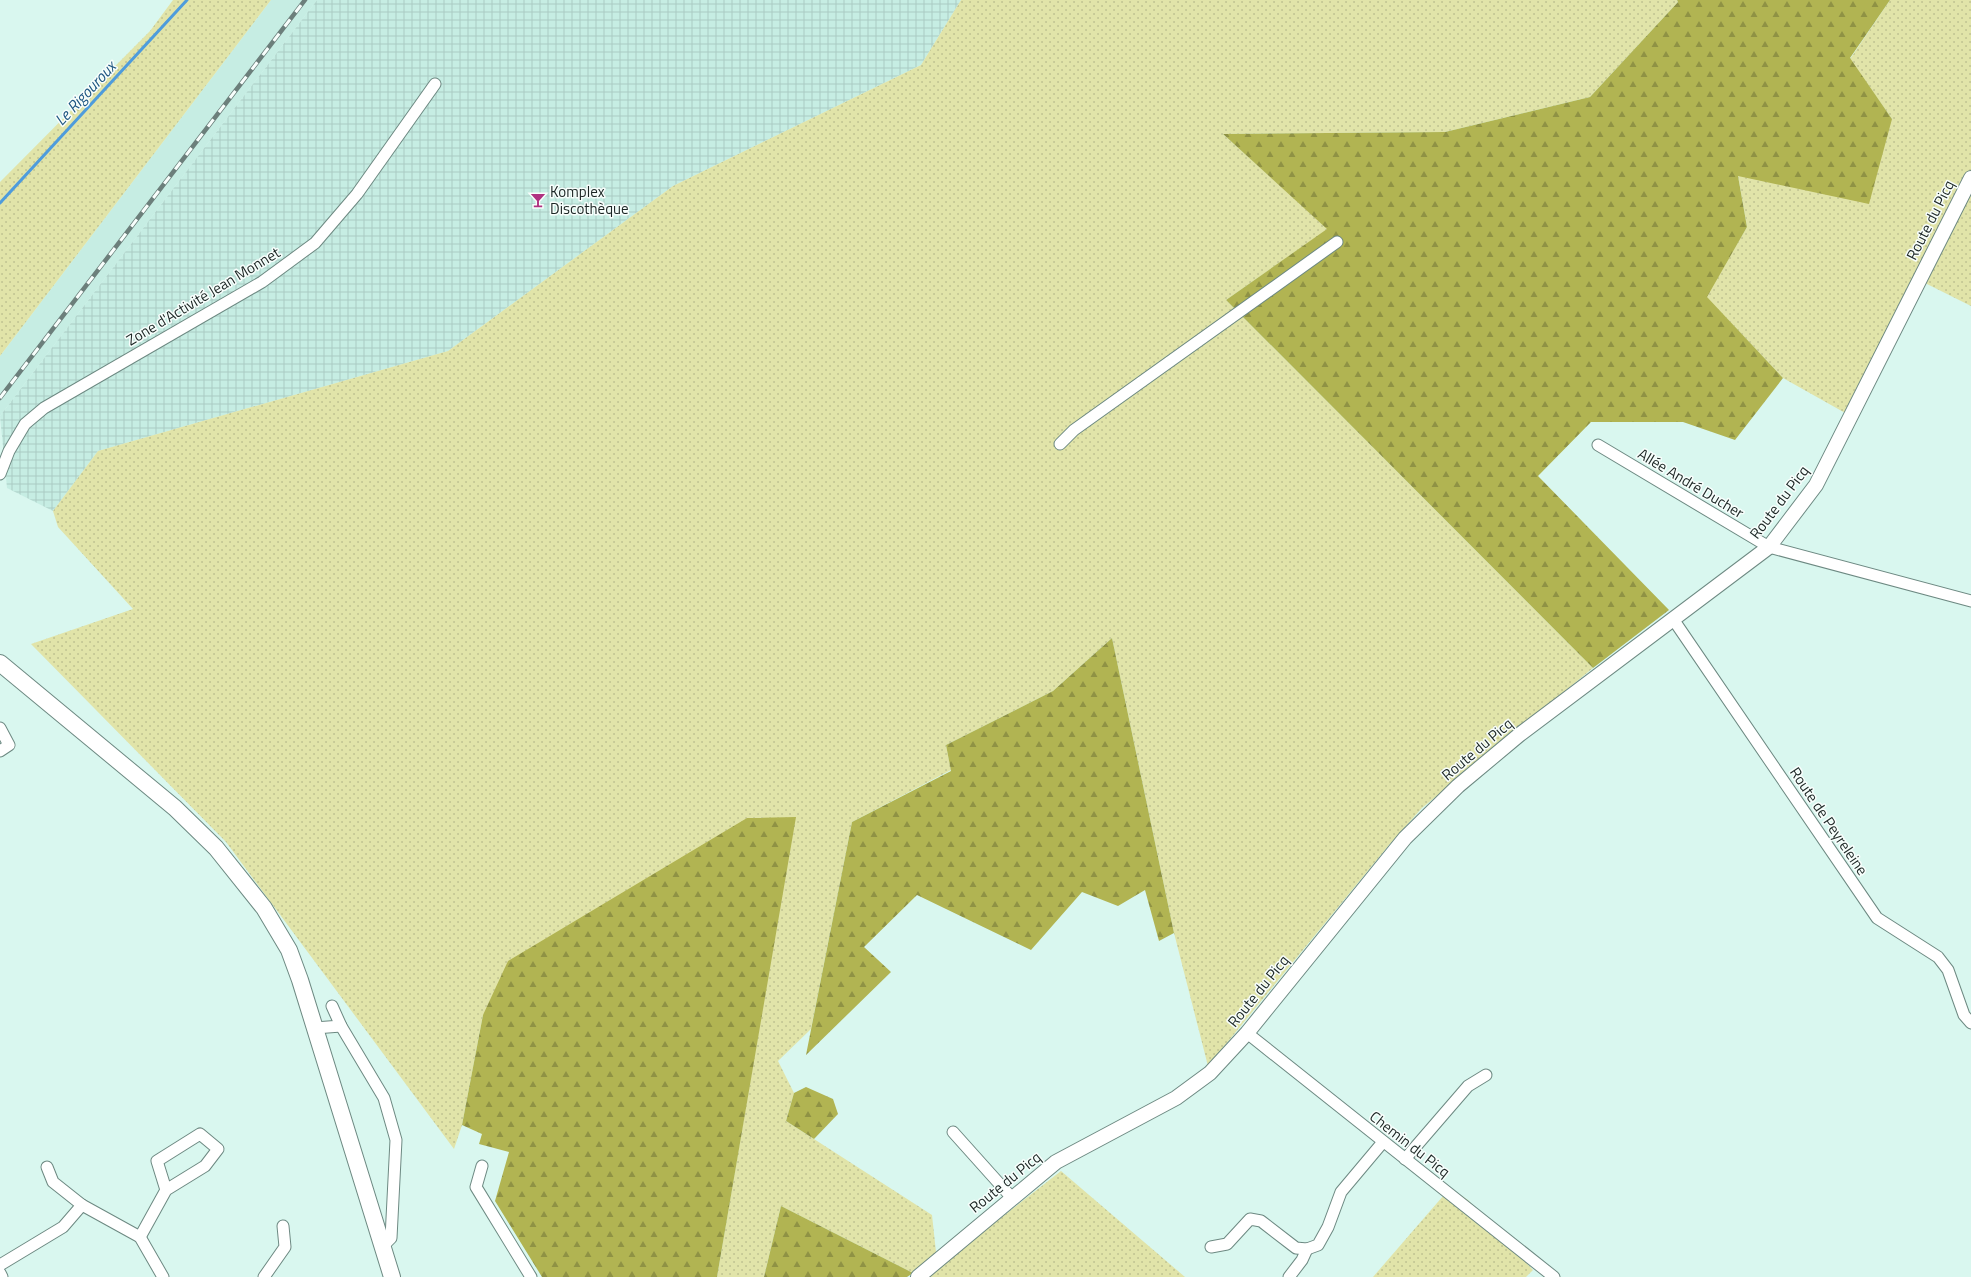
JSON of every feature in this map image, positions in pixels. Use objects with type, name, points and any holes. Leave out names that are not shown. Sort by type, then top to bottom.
[{"type":"main road","points":[[0,664],[175,808],[216,848],[264,908],[288,950],[315,1028],[392,1277]]},
{"type":"street","name":"Zone d'Activité Jean Monnet","points":[[0,474],[9,451],[25,424],[44,408],[262,282],[315,243],[357,194],[435,84]]},
{"type":"street","name":"Route du Picq","points":[[918,1277],[960,1240],[1013,1199],[1056,1162],[1176,1098],[1210,1073],[1247,1033],[1405,838],[1431,810],[1519,735],[1769,547],[1816,485],[1971,178]]},
{"type":"street","points":[[1060,444],[1074,430],[1337,242]]},
{"type":"street","name":"Allée André Ducher","points":[[1598,445],[1769,547],[1971,601]]},
{"type":"street","name":"Route de Peyreleine","points":[[1673,619],[1877,918],[1938,957],[1948,970],[1964,1015],[1971,1023]]},
{"type":"street","points":[[0,728],[9,745],[0,751]]},
{"type":"street","points":[[332,1006],[341,1026],[384,1098],[396,1140],[391,1238],[382,1244]]},
{"type":"street","points":[[315,1028],[341,1026]]},
{"type":"street","name":"Chemin du Picq","points":[[1247,1033],[1554,1277]]},
{"type":"street","points":[[1405,1159],[1468,1086],[1486,1076]]},
{"type":"street","points":[[953,1132],[1013,1199]]},
{"type":"street","points":[[140,1237],[166,1190],[205,1166],[218,1149],[200,1134],[157,1161],[166,1190]]},
{"type":"street","points":[[1211,1247],[1227,1244],[1250,1219],[1261,1221],[1296,1248],[1307,1249],[1318,1245],[1328,1227],[1341,1192],[1383,1142]]},
{"type":"street","points":[[47,1166],[53,1182],[82,1205],[140,1237],[163,1277]]},
{"type":"street","points":[[482,1166],[476,1188],[531,1277]]},
{"type":"street","points":[[0,1265],[63,1227],[82,1205]]},
{"type":"street","points":[[264,1277],[285,1247],[283,1226]]},
{"type":"street","points":[[1289,1277],[1302,1260],[1307,1249]]},
{"type":"street","points":[[0,1272],[2,1277]]},
{"type":"shaded area","points":[[271,0],[317,0],[0,416],[0,356]]},
{"type":"shaded area","points":[[317,0],[961,0],[921,65],[673,186],[448,351],[98,451],[53,511],[7,488],[0,416]]},
{"type":"green space","points":[[173,0],[271,0],[0,356],[0,182],[150,31]]},
{"type":"green space","points":[[961,0],[1677,0],[1678,2],[1590,97],[1445,132],[1223,134],[1328,229],[1226,300],[1593,668],[1422,808],[1389,845],[1208,1066],[1174,933],[1112,638],[1053,691],[946,745],[951,770],[852,822],[811,1029],[778,1061],[794,1093],[786,1121],[932,1215],[936,1252],[913,1273],[781,1206],[764,1277],[717,1277],[795,817],[483,1015],[462,1125],[454,1149],[226,842],[31,644],[133,609],[58,527],[53,511],[98,451],[448,351],[673,186],[921,65]]},
{"type":"green space","points":[[1677,0],[1890,0],[1850,58],[1892,119],[1869,204],[1738,176],[1747,227],[1707,297],[1783,378],[1735,440],[1683,422],[1591,422],[1538,476],[1669,610],[1593,668],[1226,300],[1327,229],[1223,134],[1445,132],[1590,97],[1678,2]]},
{"type":"green space","points":[[1890,0],[1971,0],[1971,306],[1925,283],[1847,414],[1783,378],[1706,297],[1747,227],[1738,176],[1892,119],[1850,59]]},
{"type":"green space","points":[[1112,638],[1174,933],[1159,941],[1145,890],[1118,906],[1082,892],[1031,950],[917,895],[864,947],[891,972],[806,1055],[852,822],[951,771],[946,745],[1053,691]]},
{"type":"green space","points":[[796,817],[717,1277],[542,1277],[495,1201],[509,1152],[479,1144],[482,1134],[462,1125],[483,1015],[508,961],[747,818]]},
{"type":"green space","points":[[806,1087],[833,1099],[838,1114],[814,1139],[786,1121],[794,1093]]},
{"type":"green space","points":[[1061,1171],[1185,1277],[928,1277],[943,1263]]},
{"type":"green space","points":[[1450,1188],[1468,1200],[1533,1270],[1526,1277],[1373,1277]]},
{"type":"green space","points":[[781,1206],[913,1273],[907,1277],[764,1277]]},
{"type":"waterway","name":"Le Rigouroux","points":[[0,203],[187,0]]},
{"type":"railway","points":[[0,398],[305,0]]},
{"type":"place","name":"Komplex Discothèque","points":[[538,200]]}]
